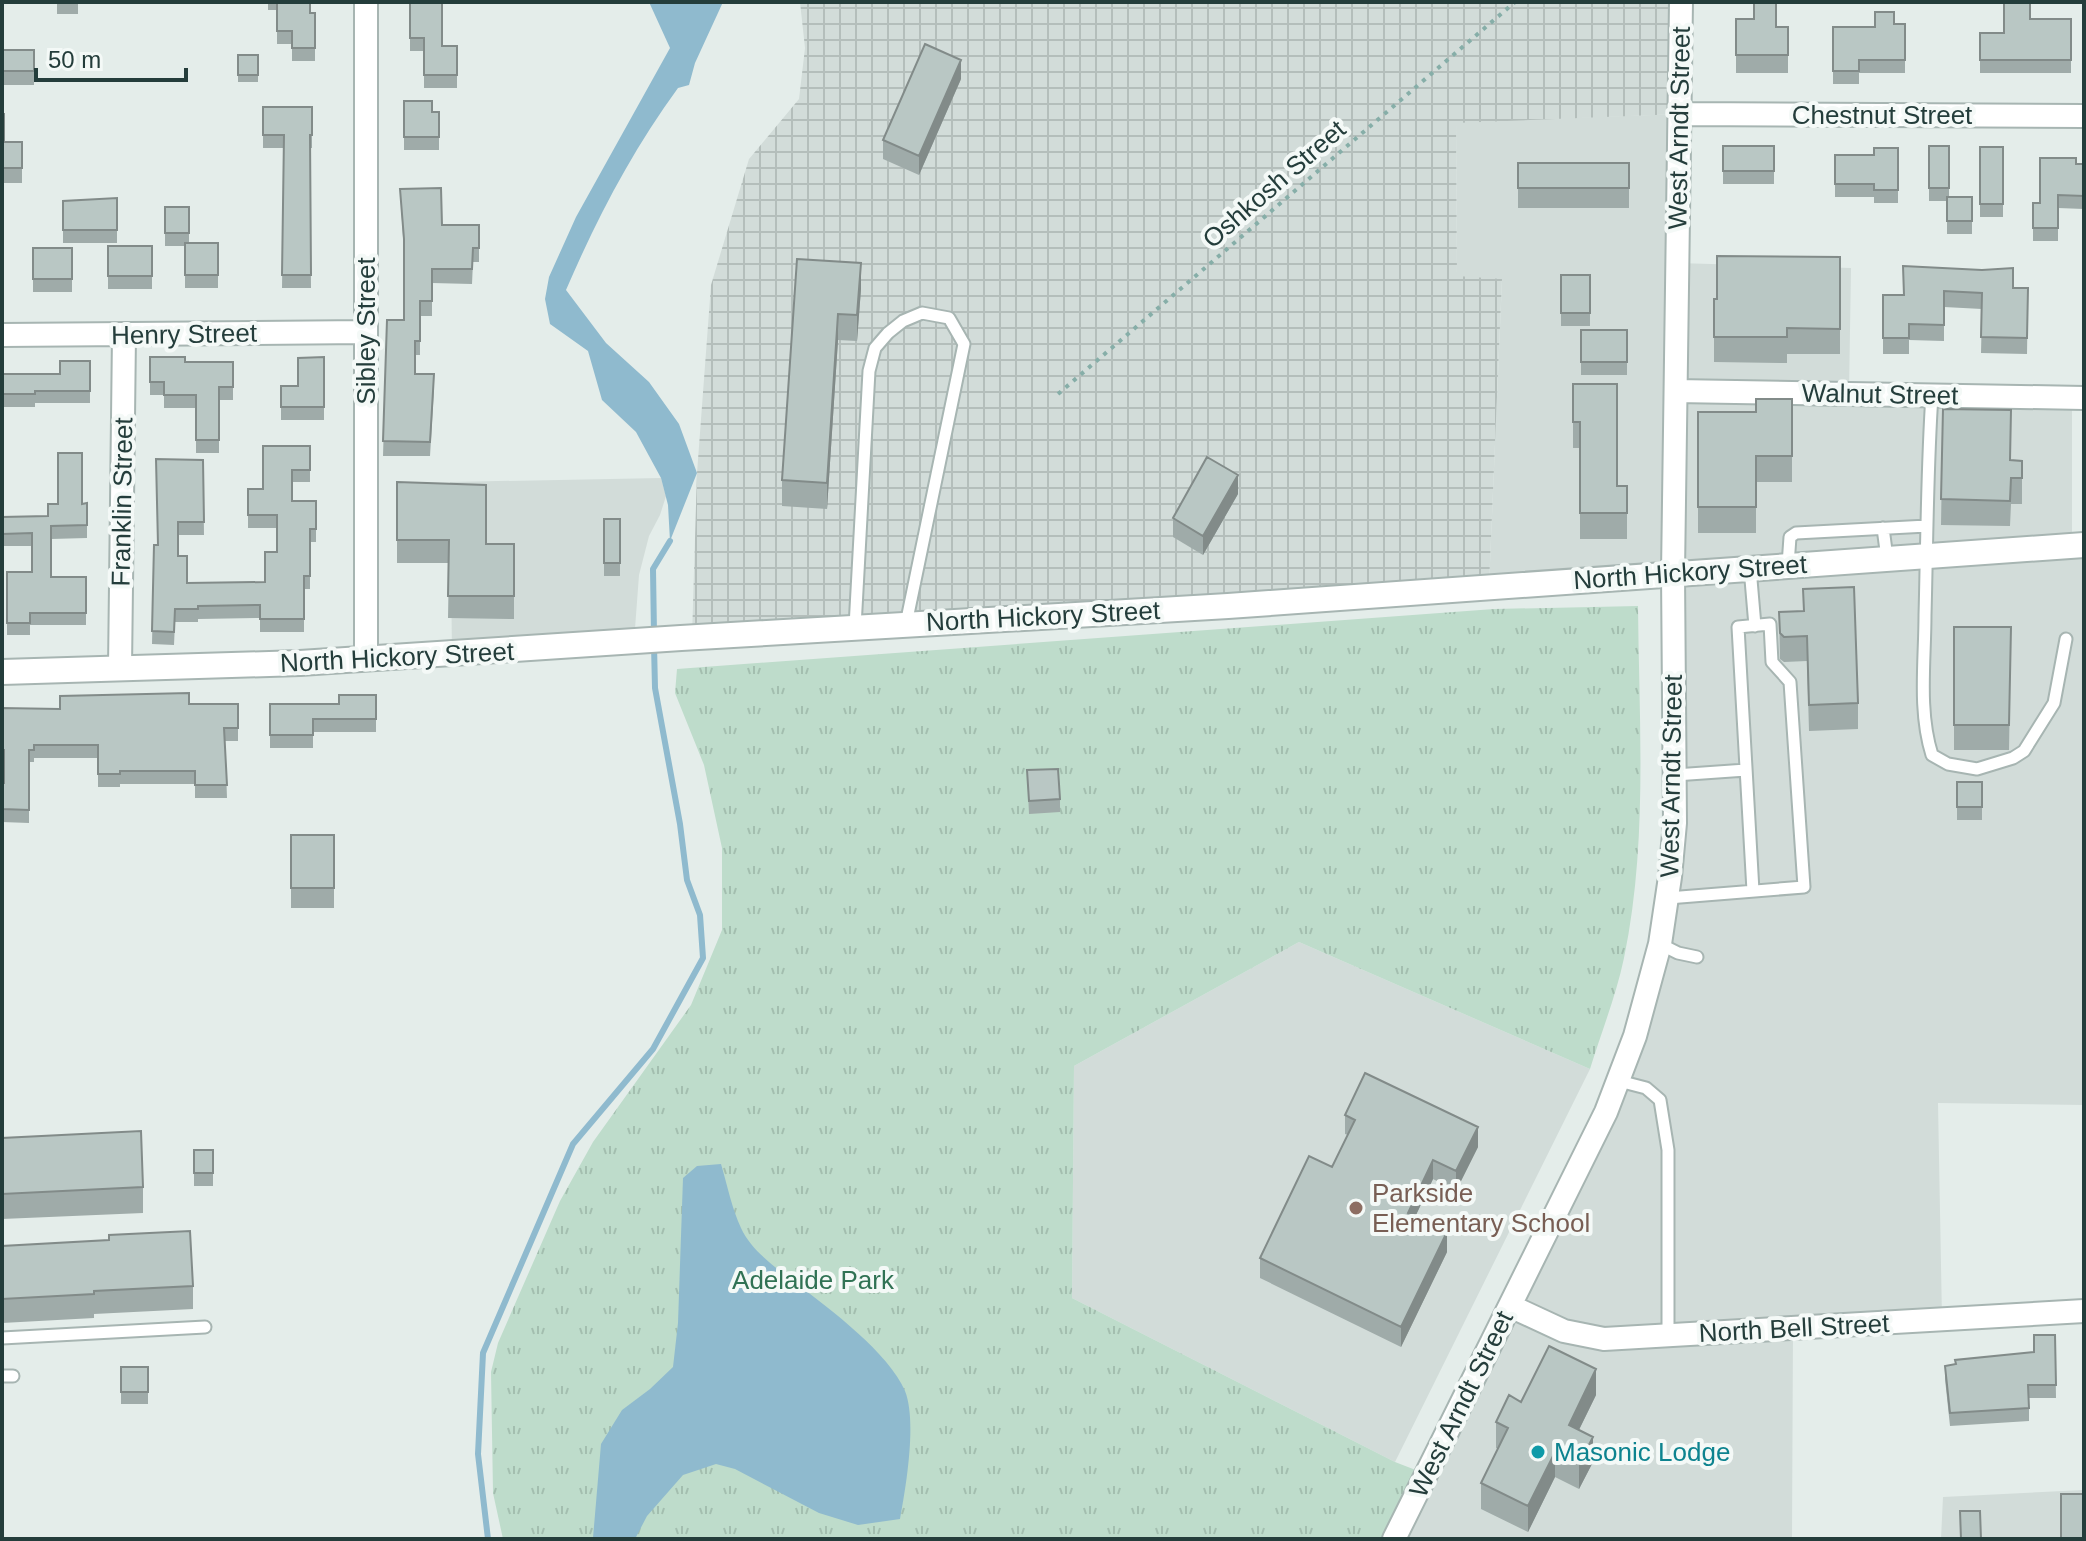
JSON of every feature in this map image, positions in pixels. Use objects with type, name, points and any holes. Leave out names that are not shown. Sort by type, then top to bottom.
[{"type":"street","name":"Sibley Street","points":[[366,2],[366,659]]},
{"type":"street","name":"West Arndt Street","points":[[1394,1539],[1619,1081],[1647,997],[1660,944],[1674,837],[1673,573],[1681,2]]},
{"type":"street","name":"Chestnut Street","points":[[1680,114],[2084,116]]},
{"type":"street","name":"Henry Street","points":[[2,335],[366,332]]},
{"type":"street","name":"Franklin Street","points":[[120,669],[124,335]]},
{"type":"street","name":"Walnut Street","points":[[1676,391],[2084,398]]},
{"type":"street","name":"North Hickory Street","points":[[2,672],[366,659],[1228,606],[2084,545]]},
{"type":"street","name":"North Bell Street","points":[[1510,1306],[1578,1336],[1604,1339],[2084,1311]]},
{"type":"lane","points":[[855,627],[869,371],[875,348],[888,333],[903,321],[922,313],[949,318],[964,344],[906,624]]},
{"type":"lane","points":[[1932,395],[1924,731],[1932,755],[1948,764],[1977,769],[2013,758],[2024,751],[2054,703],[2066,639]]},
{"type":"lane","points":[[1788,565],[1790,537],[1796,533],[1927,526]]},
{"type":"lane","points":[[1883,528],[1887,558]]},
{"type":"lane","points":[[1750,568],[1755,626]]},
{"type":"lane","points":[[1668,898],[1804,887],[1790,682],[1772,662],[1770,624],[1738,627],[1753,891]]},
{"type":"lane","points":[[1675,775],[1746,770]]},
{"type":"lane","points":[[1660,944],[1678,953],[1697,957]]},
{"type":"lane","points":[[1619,1081],[1646,1088],[1660,1100],[1668,1150],[1668,1335]]},
{"type":"lane","points":[[2,1338],[205,1327]]},
{"type":"path","name":"Oshkosh Street","points":[[1058,394],[1515,2]]},
{"type":"shaded area","points":[[800,2],[1681,2],[1680,114],[1456,123],[1457,276],[1502,279],[1489,586],[692,637],[697,473],[711,285],[749,159],[799,99],[805,48]]},
{"type":"shaded area","points":[[1680,114],[1677,263],[1851,268],[1849,393],[2072,397],[2072,546],[2084,545],[2084,1105],[1938,1103],[1942,1319],[1793,1328],[1792,1539],[1394,1539],[1594,1137],[1660,944],[1673,573],[1489,586],[1502,280],[1457,277],[1456,122]]},
{"type":"shaded area","points":[[661,478],[666,496],[649,536],[639,575],[634,642],[452,654],[450,482]]},
{"type":"shaded area","points":[[1299,942],[1590,1069],[1395,1462],[1072,1298],[1074,1066]]},
{"type":"shaded area","points":[[2084,1490],[2084,1539],[1941,1539],[1943,1497]]},
{"type":"green space","name":"Adelaide Park","points":[[1638,606],[1640,783],[1632,915],[1621,972],[1590,1069],[1299,942],[1074,1066],[1072,1298],[1395,1462],[1426,1474],[1394,1539],[503,1539],[493,1493],[491,1372],[498,1343],[560,1201],[593,1142],[691,1005],[722,930],[722,848],[704,765],[675,693],[677,669],[1494,609]]},
{"type":"water","points":[[649,2],[723,2],[695,63],[689,85],[678,88],[631,161],[603,211],[566,290],[606,343],[649,382],[679,424],[697,473],[670,541],[668,505],[661,478],[636,432],[602,400],[588,351],[550,324],[545,299],[549,277],[576,217],[670,48]]},
{"type":"water","points":[[721,1164],[738,1221],[752,1245],[872,1347],[905,1391],[910,1436],[900,1519],[858,1525],[819,1513],[735,1469],[716,1464],[683,1475],[647,1516],[635,1539],[593,1538],[601,1444],[622,1410],[673,1367],[678,1323],[683,1178],[697,1166]]},
{"type":"building","points":[[277,2],[310,2],[310,13],[315,13],[315,48],[292,48],[292,31],[277,31]]},
{"type":"building","points":[[410,2],[442,2],[442,46],[457,46],[457,75],[424,75],[424,38],[410,38]]},
{"type":"building","points":[[1754,2],[1776,2],[1776,27],[1788,27],[1788,55],[1736,55],[1736,19],[1754,19]]},
{"type":"building","points":[[2004,2],[2030,2],[2030,19],[2071,19],[2071,60],[1980,60],[1980,33],[2004,33]]},
{"type":"building","points":[[1875,12],[1894,12],[1894,24],[1905,24],[1905,60],[1859,60],[1859,71],[1833,71],[1833,27],[1875,27]]},
{"type":"building","points":[[925,44],[961,60],[919,156],[883,140]]},
{"type":"building","points":[[2,50],[34,50],[34,71],[2,71]]},
{"type":"building","points":[[238,55],[258,55],[258,75],[238,75]]},
{"type":"building","points":[[404,101],[432,101],[432,112],[439,112],[439,137],[404,137]]},
{"type":"building","points":[[263,107],[312,107],[311,275],[282,275],[284,135],[263,135]]},
{"type":"building","points":[[2,114],[4,142],[22,142],[22,168],[2,168]]},
{"type":"building","points":[[1723,146],[1774,146],[1774,171],[1723,171]]},
{"type":"building","points":[[1929,146],[1949,146],[1949,188],[1929,188]]},
{"type":"building","points":[[1980,147],[2003,147],[2003,204],[1980,204]]},
{"type":"building","points":[[1874,148],[1898,148],[1898,190],[1874,190],[1874,184],[1835,184],[1835,155],[1874,155]]},
{"type":"building","points":[[2040,158],[2076,158],[2076,164],[2084,164],[2084,196],[2058,195],[2058,228],[2033,228],[2033,203],[2040,203]]},
{"type":"building","points":[[1518,163],[1629,163],[1629,188],[1518,188]]},
{"type":"building","points":[[441,188],[442,225],[479,225],[479,248],[473,248],[472,269],[432,269],[432,301],[420,301],[420,341],[415,341],[415,374],[434,374],[430,442],[383,441],[387,320],[404,320],[404,239],[400,189]]},
{"type":"building","points":[[1947,197],[1972,197],[1972,221],[1947,221]]},
{"type":"building","points":[[117,198],[117,230],[63,230],[63,201]]},
{"type":"building","points":[[165,207],[189,207],[189,233],[165,233]]},
{"type":"building","points":[[185,243],[218,243],[218,275],[185,275]]},
{"type":"building","points":[[108,246],[152,246],[152,276],[108,276]]},
{"type":"building","points":[[33,248],[72,248],[72,279],[33,279]]},
{"type":"building","points":[[1717,256],[1840,257],[1840,329],[1787,328],[1787,337],[1714,337]]},
{"type":"building","points":[[797,259],[861,263],[857,315],[838,314],[827,483],[782,480]]},
{"type":"building","points":[[1903,266],[1982,270],[2013,268],[2013,288],[2028,288],[2027,338],[1981,337],[1982,293],[1944,291],[1944,325],[1909,324],[1909,338],[1883,338],[1883,295],[1904,295]]},
{"type":"building","points":[[1561,275],[1590,275],[1590,313],[1561,313]]},
{"type":"building","points":[[1581,330],[1627,330],[1627,362],[1581,362]]},
{"type":"building","points":[[150,357],[185,357],[185,362],[233,362],[233,387],[219,387],[219,440],[196,440],[196,395],[164,395],[164,382],[150,382]]},
{"type":"building","points":[[324,357],[324,407],[281,407],[281,386],[298,386],[298,358]]},
{"type":"building","points":[[60,361],[90,361],[90,391],[2,394],[2,374],[60,374]]},
{"type":"building","points":[[1573,384],[1617,384],[1617,486],[1627,486],[1627,513],[1580,513],[1580,422],[1573,422]]},
{"type":"building","points":[[1756,399],[1792,399],[1792,456],[1756,456],[1756,507],[1698,507],[1698,412],[1756,412]]},
{"type":"building","points":[[1943,409],[2011,410],[2010,460],[2022,461],[2022,478],[2011,478],[2010,501],[1941,499]]},
{"type":"building","points":[[263,446],[310,446],[310,470],[292,470],[292,501],[316,501],[316,529],[310,529],[310,576],[304,576],[304,619],[260,619],[260,605],[198,606],[198,609],[175,609],[174,632],[152,631],[154,545],[158,545],[156,459],[203,460],[204,522],[178,522],[178,556],[187,556],[187,583],[265,582],[265,552],[277,552],[277,515],[248,515],[248,489],[263,489]]},
{"type":"building","points":[[58,453],[82,453],[82,504],[87,503],[87,525],[51,526],[51,577],[86,577],[86,613],[30,613],[30,623],[7,623],[7,572],[32,572],[32,533],[2,534],[2,517],[48,516],[48,504],[58,504]]},
{"type":"building","points":[[1207,457],[1238,475],[1203,536],[1173,518]]},
{"type":"building","points":[[397,482],[486,485],[486,544],[514,544],[514,596],[448,596],[449,540],[397,540]]},
{"type":"building","points":[[604,519],[620,519],[620,563],[604,563]]},
{"type":"building","points":[[1854,587],[1858,703],[1809,705],[1807,636],[1784,637],[1780,633],[1779,612],[1804,611],[1803,589]]},
{"type":"building","points":[[1954,627],[2011,627],[2009,725],[1954,725]]},
{"type":"building","points":[[189,693],[189,704],[238,704],[238,728],[224,728],[227,785],[195,785],[195,771],[98,774],[98,745],[34,745],[34,750],[29,750],[29,810],[2,809],[2,708],[60,709],[60,696]]},
{"type":"building","points":[[339,695],[376,695],[376,719],[313,719],[313,735],[270,735],[270,704],[339,704]]},
{"type":"building","points":[[1058,769],[1060,799],[1029,801],[1027,770]]},
{"type":"building","points":[[1957,782],[1982,782],[1982,807],[1957,807]]},
{"type":"building","points":[[291,835],[334,835],[334,888],[291,888]]},
{"type":"building","name":"Parkside Elementary School","points":[[1365,1073],[1478,1127],[1456,1171],[1433,1160],[1408,1213],[1447,1232],[1401,1327],[1260,1258],[1309,1156],[1332,1167],[1355,1120],[1345,1115]]},
{"type":"building","points":[[141,1131],[143,1187],[2,1194],[2,1138]]},
{"type":"building","points":[[194,1150],[213,1150],[213,1173],[194,1173]]},
{"type":"building","points":[[190,1231],[193,1286],[2,1299],[2,1246],[109,1240],[109,1235]]},
{"type":"building","points":[[2034,1335],[2055,1335],[2056,1385],[2028,1385],[2029,1408],[1950,1413],[1945,1366],[1956,1364],[1955,1360],[2034,1352]]},
{"type":"building","name":"Masonic Lodge","points":[[1549,1346],[1596,1369],[1569,1425],[1593,1437],[1579,1464],[1555,1452],[1528,1506],[1481,1483],[1508,1428],[1496,1422],[1509,1395],[1521,1402]]},
{"type":"building","points":[[121,1367],[148,1367],[148,1392],[121,1392]]},
{"type":"building","points":[[2061,1494],[2084,1494],[2084,1539],[2061,1539]]},
{"type":"building","points":[[1960,1511],[1980,1511],[1981,1539],[1961,1539]]},
{"type":"waterway","points":[[654,634],[653,569],[670,541]]},
{"type":"waterway","points":[[488,1539],[478,1454],[483,1353],[573,1144],[653,1049],[703,958],[700,915],[687,880],[655,688],[654,645]]},
{"type":"place","name":"Parkside Elementary School","points":[[1356,1208]]},
{"type":"place","name":"Masonic Lodge","points":[[1538,1452]]}]
